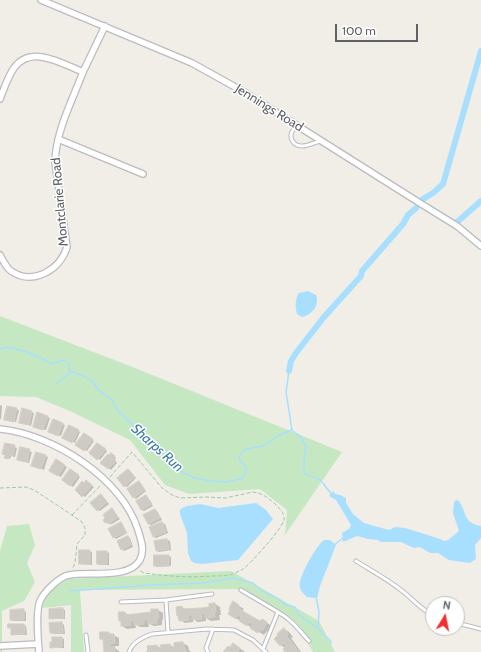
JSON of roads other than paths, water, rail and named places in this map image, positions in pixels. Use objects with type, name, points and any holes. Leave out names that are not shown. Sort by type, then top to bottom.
[{"type":"street","name":"Jennings Road","points":[[41,0],[105,26],[198,67],[252,96],[457,226],[481,246]]},
{"type":"street","points":[[55,6],[60,0]]},
{"type":"street","name":"Montclarie Road","points":[[0,255],[11,271],[20,275],[31,276],[39,276],[47,272],[64,256],[67,247],[55,162],[58,139],[83,72],[105,26]]},
{"type":"street","points":[[0,99],[14,68],[27,58],[35,56],[46,57],[83,72]]},
{"type":"street","points":[[58,139],[143,174]]},
{"type":"street","points":[[0,429],[29,436],[52,444],[72,454],[88,466],[111,485],[124,503],[137,526],[143,546],[141,559],[134,566],[121,572],[69,575],[58,580],[52,585],[39,602],[39,652]]},
{"type":"street","points":[[0,646],[38,644]]},
{"type":"lane","points":[[298,126],[291,134],[292,140],[295,144],[301,146],[322,140]]},
{"type":"lane","points":[[356,562],[388,580],[425,611]]},
{"type":"lane","points":[[242,590],[287,617],[309,641]]},
{"type":"lane","points":[[121,602],[166,600],[212,594]]},
{"type":"lane","points":[[166,600],[168,632]]},
{"type":"lane","points":[[129,652],[130,649],[143,637],[152,634],[213,629],[234,630],[253,640],[264,651],[278,612]]},
{"type":"lane","points":[[465,625],[481,629]]},
{"type":"lane","points":[[208,652],[206,648],[213,629]]},
{"type":"lane","points":[[86,635],[88,652]]},
{"type":"water","points":[[308,291],[316,295],[317,302],[312,312],[302,317],[297,314],[296,300],[299,293]]},
{"type":"water","points":[[333,491],[335,494],[346,498],[346,503],[353,514],[364,523],[389,530],[395,527],[405,528],[445,541],[459,531],[453,513],[454,502],[456,500],[459,501],[468,520],[475,525],[481,526],[481,538],[475,545],[476,559],[470,563],[449,560],[438,553],[430,553],[420,547],[414,548],[401,542],[381,542],[378,540],[357,536],[343,542],[342,533],[349,529],[351,525],[336,500],[329,496]]},
{"type":"water","points":[[256,503],[266,510],[273,519],[238,560],[202,564],[191,561],[188,553],[187,533],[180,514],[180,510],[182,508],[200,504],[218,508]]},
{"type":"water","points":[[324,540],[330,540],[336,545],[320,586],[317,598],[307,597],[300,589],[301,578],[313,553]]},
{"type":"waterway","points":[[423,199],[443,184],[481,51]]},
{"type":"waterway","points":[[416,208],[423,199]]},
{"type":"waterway","points":[[456,223],[481,201]]},
{"type":"waterway","points":[[289,371],[291,361],[296,353],[324,317],[361,276],[362,271],[403,224],[408,215],[416,208]]},
{"type":"waterway","name":"Sharps Run","points":[[0,349],[12,348],[19,350],[41,358],[51,364],[65,361],[69,364],[69,369],[71,372]]},
{"type":"waterway","points":[[289,371],[286,392],[292,430]]},
{"type":"waterway","name":"Sharps Run","points":[[71,372],[84,376],[93,382],[99,390],[112,400],[118,411],[129,421],[147,443],[166,455],[182,472],[195,478],[211,481],[224,482],[241,479],[245,475],[246,467],[239,459],[241,453],[246,449],[263,446],[278,436],[291,430],[300,436],[306,446],[304,473],[319,479],[332,494]]},
{"type":"waterway","points":[[56,384],[71,372]]},
{"type":"waterway","points":[[334,545],[343,538]]},
{"type":"waterway","points":[[71,591],[204,583],[233,578],[253,583],[262,591],[275,597],[286,605],[295,607],[299,615],[317,627],[330,640],[331,643]]},
{"type":"waterway","points":[[316,597],[319,612],[318,627]]}]
